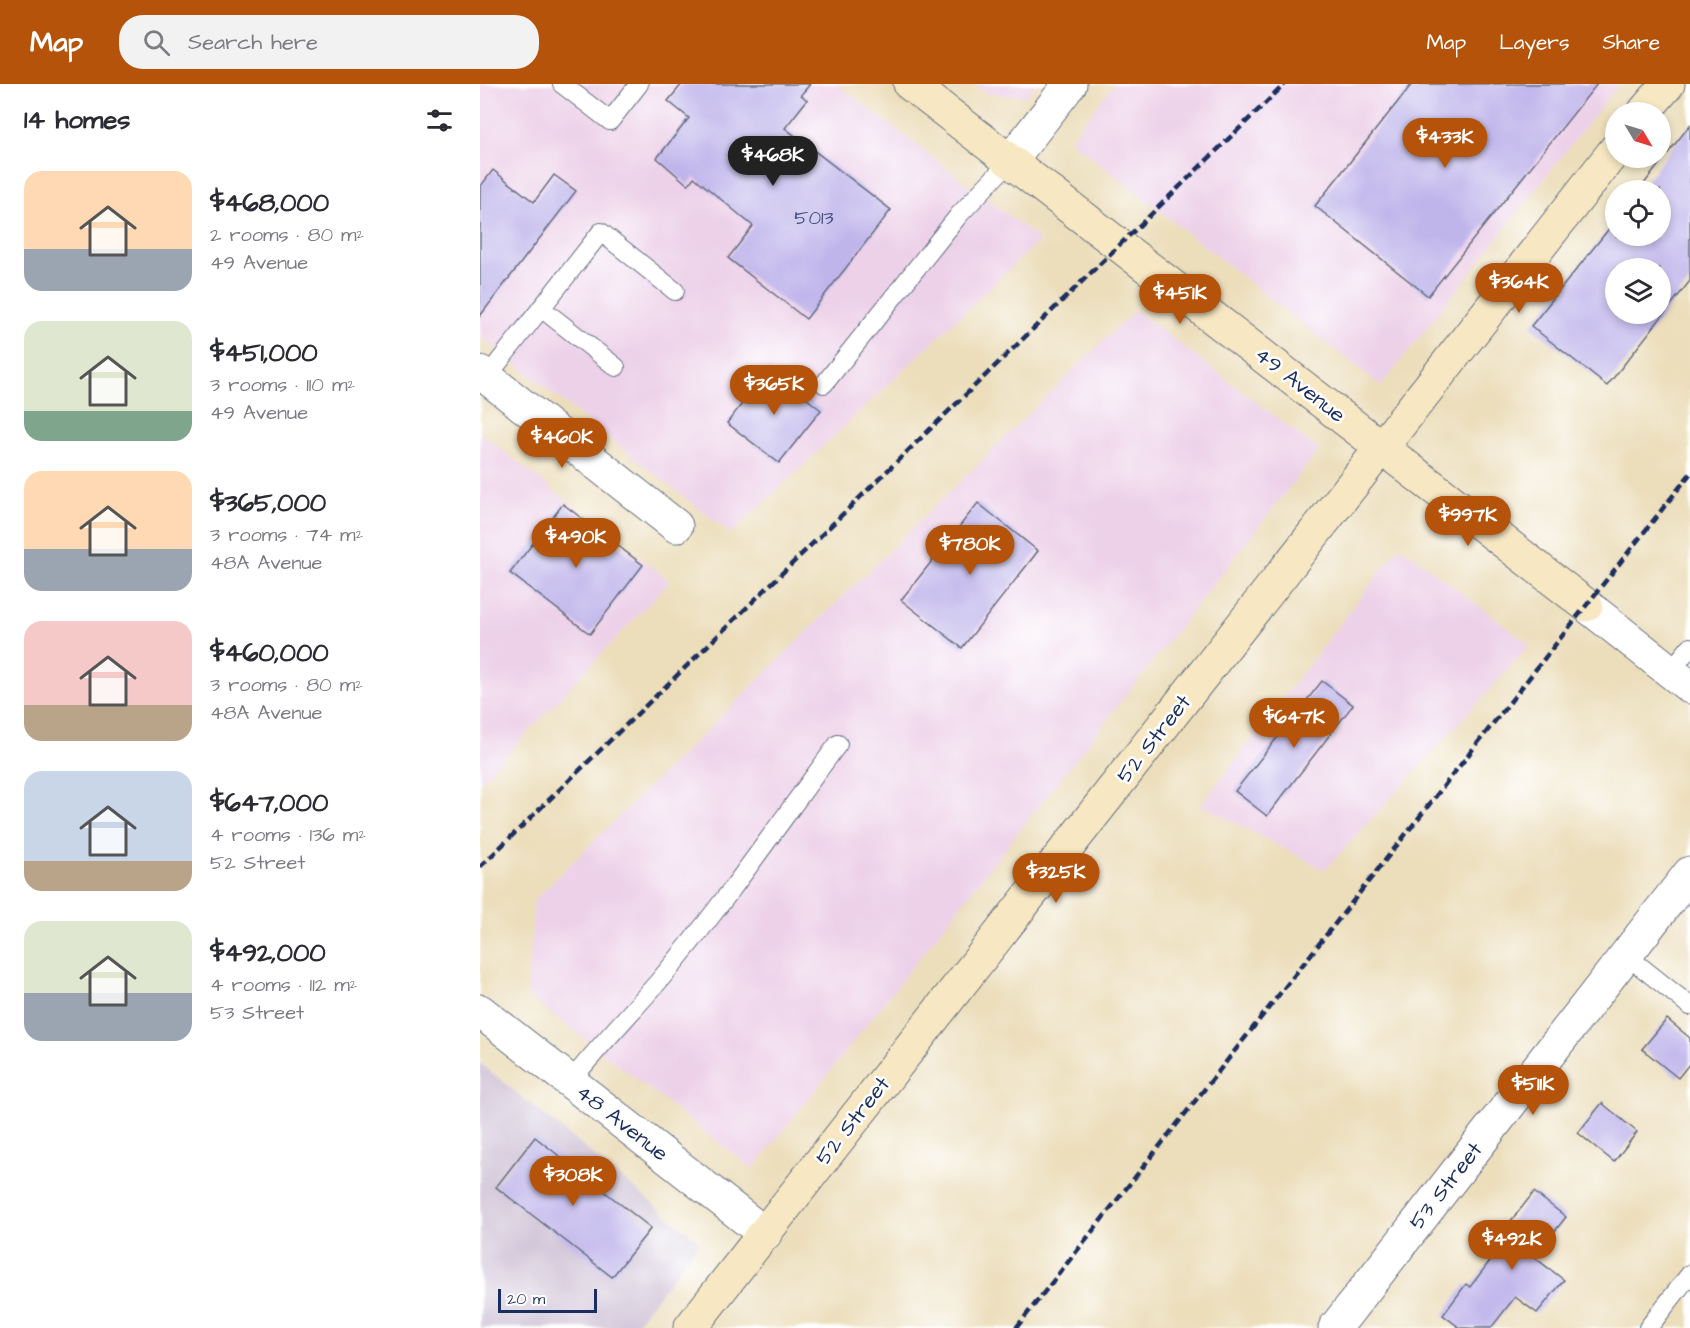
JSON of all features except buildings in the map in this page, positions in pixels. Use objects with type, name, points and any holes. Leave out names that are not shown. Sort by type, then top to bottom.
[{"type":"main road","name":"49 Avenue","points":[[910,84],[1586,605]]},
{"type":"main road","points":[[1653,102],[1668,84]]},
{"type":"main road","name":"52 Street","points":[[690,1328],[1605,163]]},
{"type":"street","points":[[1010,161],[1062,88]]},
{"type":"street","points":[[483,375],[676,526]]},
{"type":"street","name":"49 Avenue","points":[[1586,605],[1680,679]]},
{"type":"street","name":"53 Street","points":[[1335,1328],[1690,873]]},
{"type":"street","name":"48 Avenue","points":[[480,1011],[765,1234]]},
{"type":"lane","points":[[562,84],[610,121],[639,84]]},
{"type":"lane","points":[[824,384],[959,215],[1010,161]]},
{"type":"lane","points":[[483,375],[541,308],[601,231],[675,291]]},
{"type":"lane","points":[[541,308],[616,367]]},
{"type":"lane","points":[[1680,679],[1690,646]]},
{"type":"lane","points":[[570,1082],[679,956],[838,744]]},
{"type":"lane","points":[[1626,955],[1690,1006]]},
{"type":"lane","points":[[1648,1328],[1690,1274]]},
{"type":"shaded area","points":[[480,84],[837,84],[1040,240],[731,534],[480,336]]},
{"type":"shaded area","points":[[974,84],[1036,84],[1026,96],[987,94]]},
{"type":"shaded area","points":[[1114,84],[1619,84],[1381,386],[1070,140]]},
{"type":"shaded area","points":[[1135,310],[1319,450],[753,1169],[527,995],[534,900]]},
{"type":"shaded area","points":[[480,433],[670,581],[480,783]]},
{"type":"shaded area","points":[[1400,546],[1530,645],[1325,870],[1201,805]]},
{"type":"shaded area","points":[[480,1063],[700,1242],[633,1328],[480,1328]]},
{"type":"railway","points":[[480,867],[1285,84]]},
{"type":"railway","points":[[1016,1328],[1690,474]]}]
